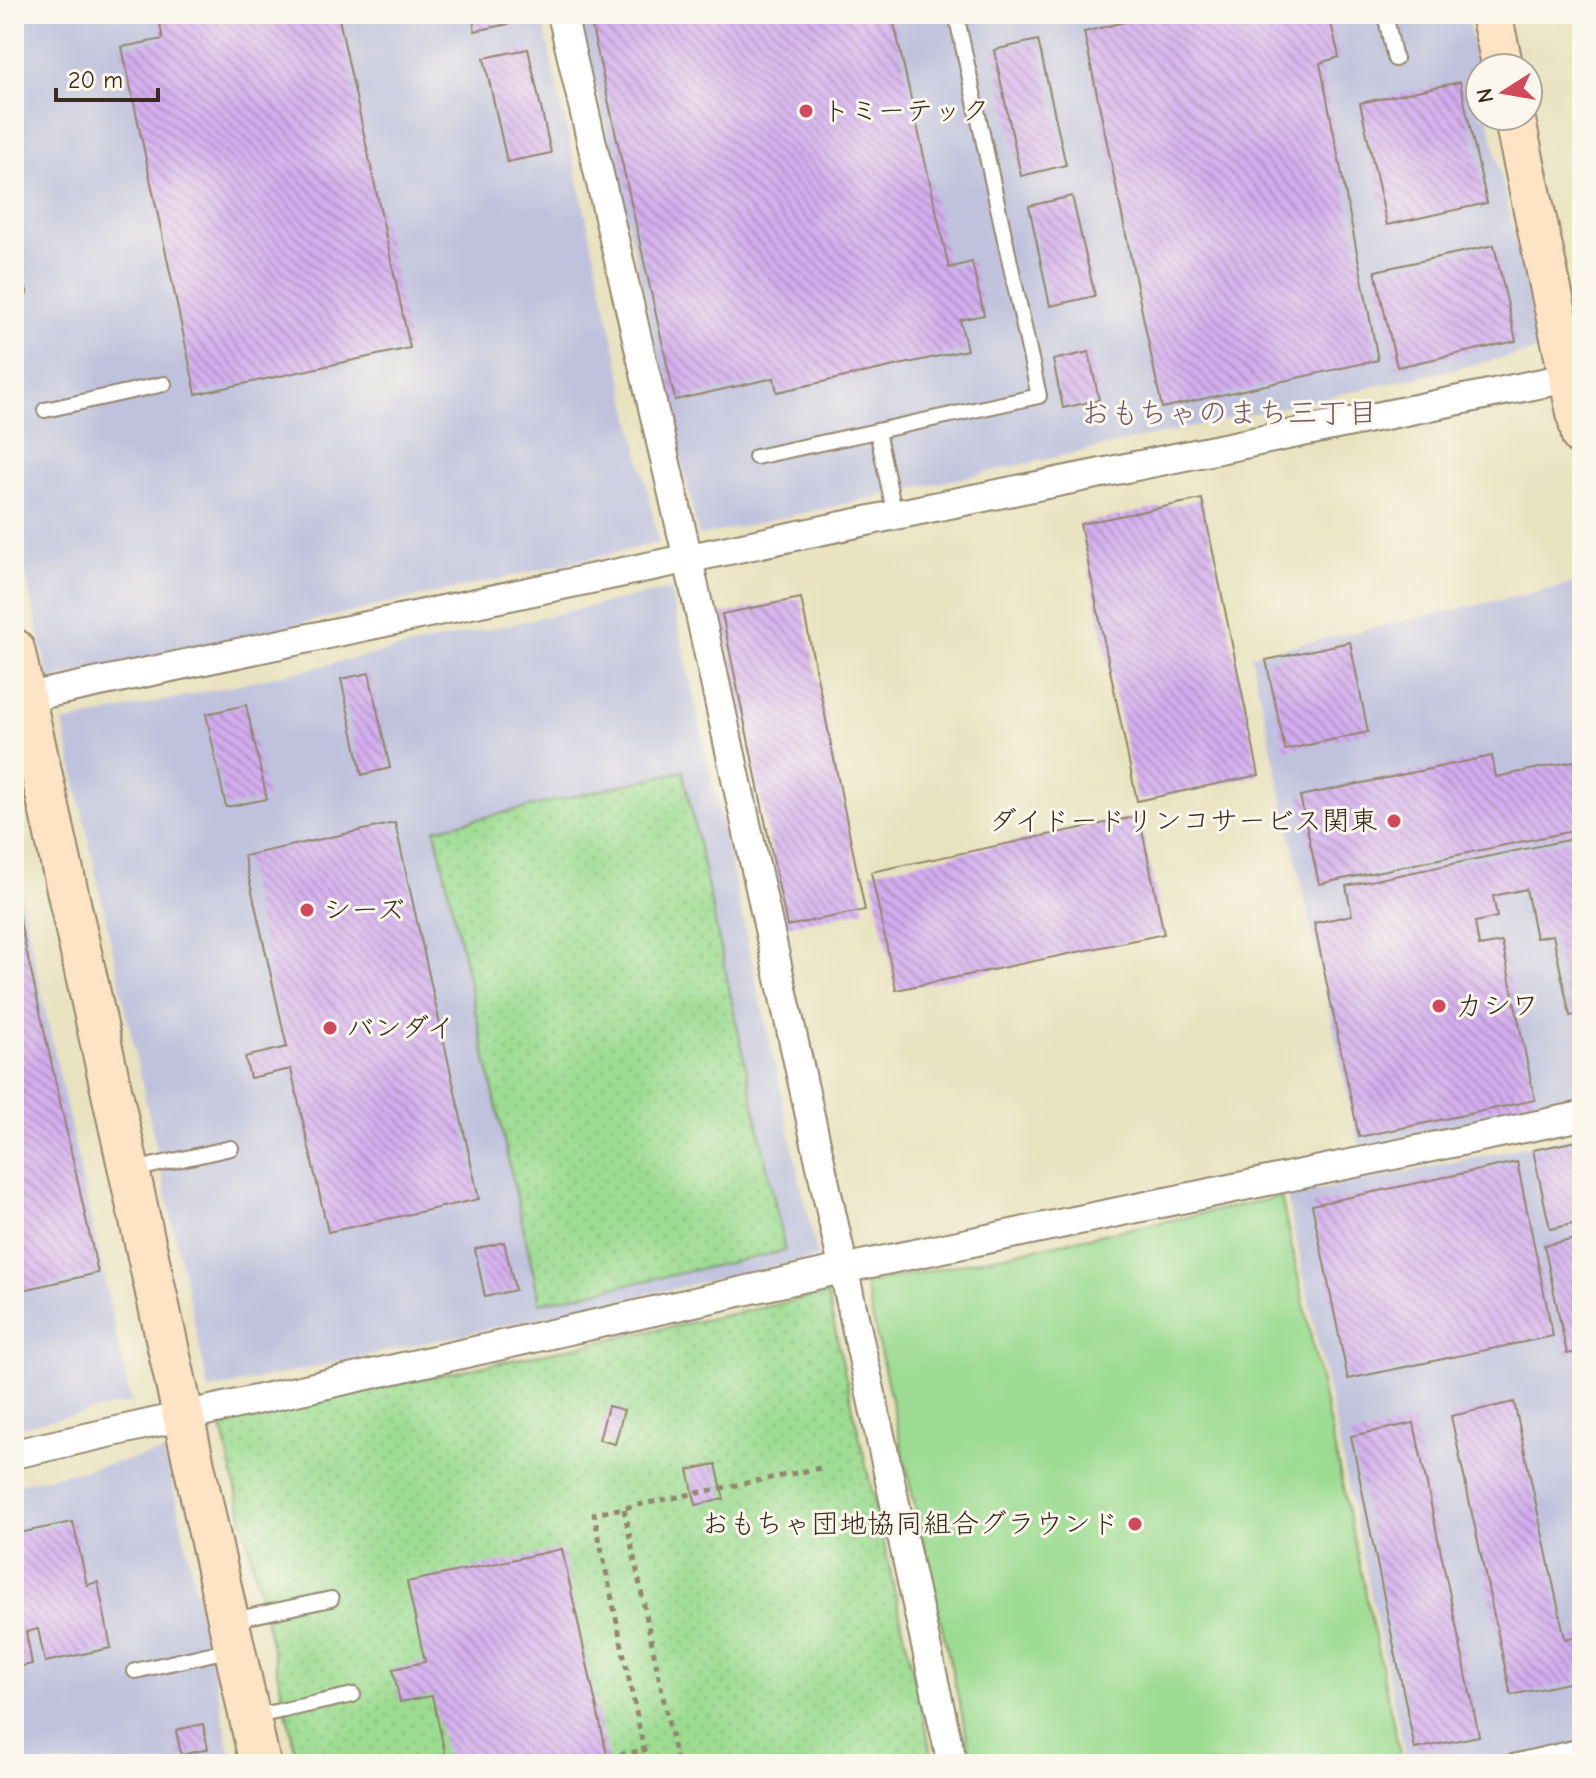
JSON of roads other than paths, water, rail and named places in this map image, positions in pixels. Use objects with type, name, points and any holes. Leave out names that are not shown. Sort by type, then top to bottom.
[{"type":"street","points":[[562,14],[688,559],[952,1764]]},
{"type":"street","points":[[1491,14],[1499,52]]},
{"type":"street","points":[[1518,132],[1576,377],[1582,436]]},
{"type":"street","points":[[19,699],[895,515],[1576,377]]},
{"type":"street","points":[[14,649],[19,699],[129,1171],[260,1764]]},
{"type":"street","points":[[14,1454],[842,1269],[1582,1116]]},
{"type":"lane","points":[[756,457],[1039,396],[956,14]]},
{"type":"lane","points":[[1385,14],[1395,59]]},
{"type":"lane","points":[[45,410],[164,384]]},
{"type":"lane","points":[[877,431],[895,515]]},
{"type":"lane","points":[[129,1171],[231,1148]]},
{"type":"lane","points":[[135,1671],[331,1599]]},
{"type":"lane","points":[[250,1718],[353,1695]]},
{"type":"lane","points":[[1504,1764],[1582,1746]]},
{"type":"place","name":"トミーテック","points":[[806,111]]},
{"type":"place","name":"ダイドードリンコサービス関東","points":[[1394,821]]},
{"type":"place","name":"シーズ","points":[[307,910]]},
{"type":"place","name":"カシワ","points":[[1439,1006]]},
{"type":"place","name":"バンダイ","points":[[330,1028]]},
{"type":"place","name":"おもちゃ団地協同組合グラウンド","points":[[1135,1524]]},
{"type":"district","name":"おもちゃのまち三丁目","points":[[1229,413]]}]
